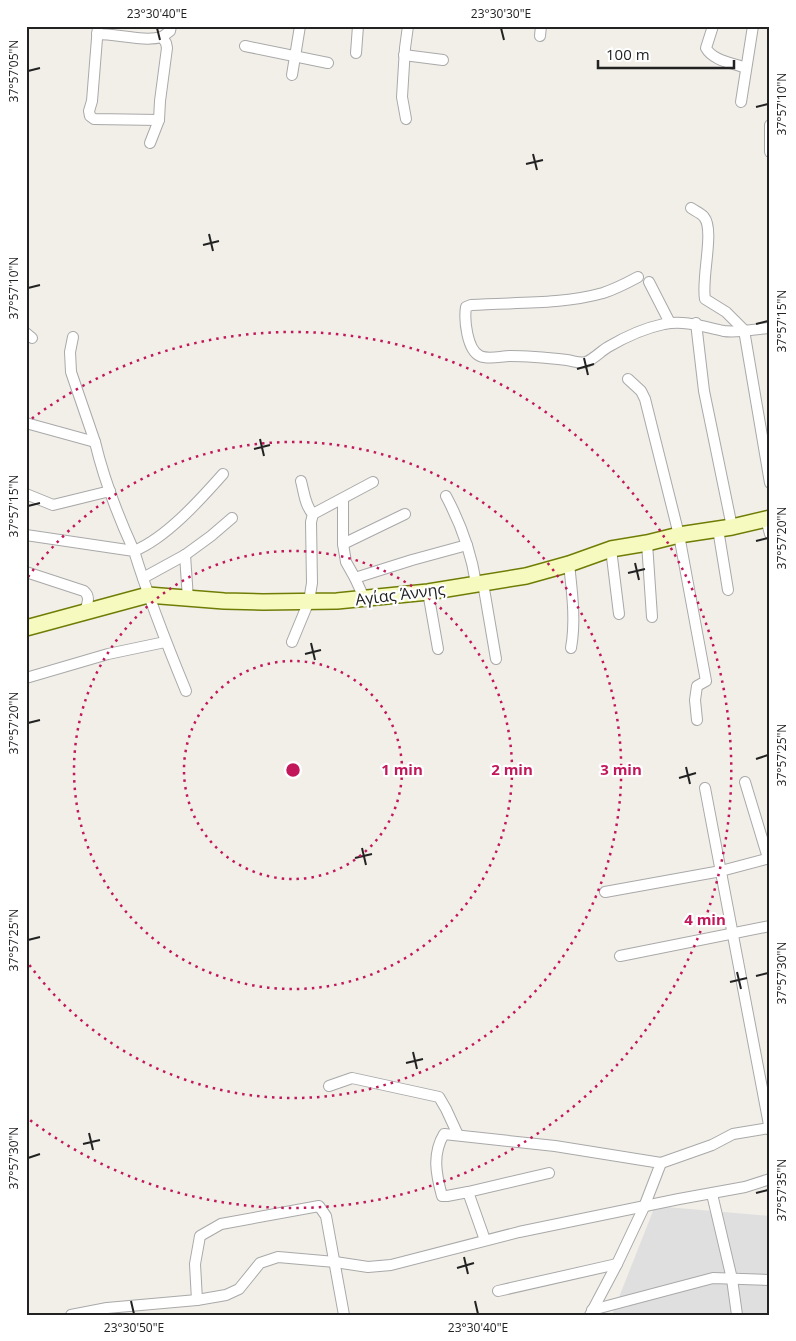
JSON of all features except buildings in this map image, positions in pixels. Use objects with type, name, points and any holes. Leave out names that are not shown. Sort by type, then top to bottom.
[{"type":"street","points":[[159,120],[94,119],[90,116],[98,30],[148,39],[162,38],[170,31],[171,26]]},
{"type":"street","points":[[292,76],[300,26]]},
{"type":"street","points":[[356,53],[358,26]]},
{"type":"street","points":[[406,119],[402,97],[404,55],[408,26]]},
{"type":"street","points":[[713,26],[706,48],[707,51],[717,59],[746,68]]},
{"type":"street","points":[[741,102],[753,26]]},
{"type":"street","points":[[150,143],[159,120],[167,48],[162,38]]},
{"type":"street","points":[[245,46],[328,63]]},
{"type":"street","points":[[404,55],[443,60]]},
{"type":"street","points":[[770,125],[770,152]]},
{"type":"street","points":[[691,208],[704,216],[708,224],[704,280],[705,299],[726,312],[744,330],[770,483]]},
{"type":"street","points":[[638,277],[604,293],[585,297],[513,304],[471,305],[466,307],[464,319],[467,334],[474,350],[480,356],[490,358],[511,356],[584,362],[629,337],[647,329],[670,323],[696,323],[726,331],[770,328]]},
{"type":"street","points":[[649,282],[670,323]]},
{"type":"street","points":[[696,323],[704,391],[725,528],[728,590]]},
{"type":"street","points":[[74,336],[70,352],[71,372],[95,442],[100,465],[134,551],[165,642],[186,691]]},
{"type":"street","points":[[628,379],[641,391],[644,399],[680,535],[706,681],[697,686],[695,700],[698,720]]},
{"type":"street","points":[[26,423],[95,442]]},
{"type":"street","points":[[26,535],[134,551],[148,545],[166,531],[223,474]]},
{"type":"street","points":[[302,480],[306,504],[313,514]]},
{"type":"street","points":[[313,514],[373,482]]},
{"type":"street","points":[[26,494],[53,505],[110,491]]},
{"type":"street","points":[[446,496],[458,518],[479,583],[496,659]]},
{"type":"street","points":[[343,499],[343,544],[346,562],[364,598]]},
{"type":"street","points":[[292,642],[309,601],[312,583],[313,514]]},
{"type":"street","points":[[343,544],[405,514]]},
{"type":"street","points":[[143,578],[185,555],[212,536],[232,518]]},
{"type":"street","points":[[768,518],[770,534]]},
{"type":"street","name":"Αγίας Άννης","points":[[26,628],[148,595],[224,601],[337,601],[428,592],[526,576],[569,564],[611,549],[768,518]]},
{"type":"street","points":[[647,543],[652,617]]},
{"type":"street","points":[[355,578],[412,560],[467,546]]},
{"type":"street","points":[[611,549],[619,614]]},
{"type":"street","points":[[185,555],[188,598]]},
{"type":"street","points":[[569,564],[574,601],[574,632],[571,648]]},
{"type":"street","points":[[26,572],[84,590],[88,594],[89,599],[85,612]]},
{"type":"street","points":[[428,592],[438,649]]},
{"type":"street","points":[[26,678],[108,654],[165,642]]},
{"type":"street","points":[[605,892],[721,871],[769,858],[745,782]]},
{"type":"street","points":[[549,1173],[468,1192],[442,1196],[436,1160],[438,1144],[444,1134],[458,1135],[555,1146],[660,1163],[712,1145],[733,1134],[770,1129],[705,788]]},
{"type":"street","points":[[620,956],[770,926]]},
{"type":"street","points":[[329,1086],[352,1078],[439,1097],[458,1135]]},
{"type":"street","points":[[591,1312],[617,1264],[644,1207],[660,1163]]},
{"type":"street","points":[[71,1315],[107,1308],[147,1310],[158,1302],[197,1300],[226,1295],[239,1289],[260,1263],[270,1258],[335,1262],[368,1267],[390,1265],[519,1232],[712,1194],[770,1179]]},
{"type":"street","points":[[468,1192],[486,1240]]},
{"type":"street","points":[[712,1194],[732,1280],[737,1315]]},
{"type":"street","points":[[197,1300],[195,1264],[200,1236],[221,1224],[319,1206],[326,1216],[344,1315]]},
{"type":"street","points":[[498,1291],[617,1264]]},
{"type":"street","points":[[591,1312],[713,1278],[770,1280]]},
{"type":"shaded area","points":[[655,1206],[770,1216],[770,1315],[612,1315]]}]
